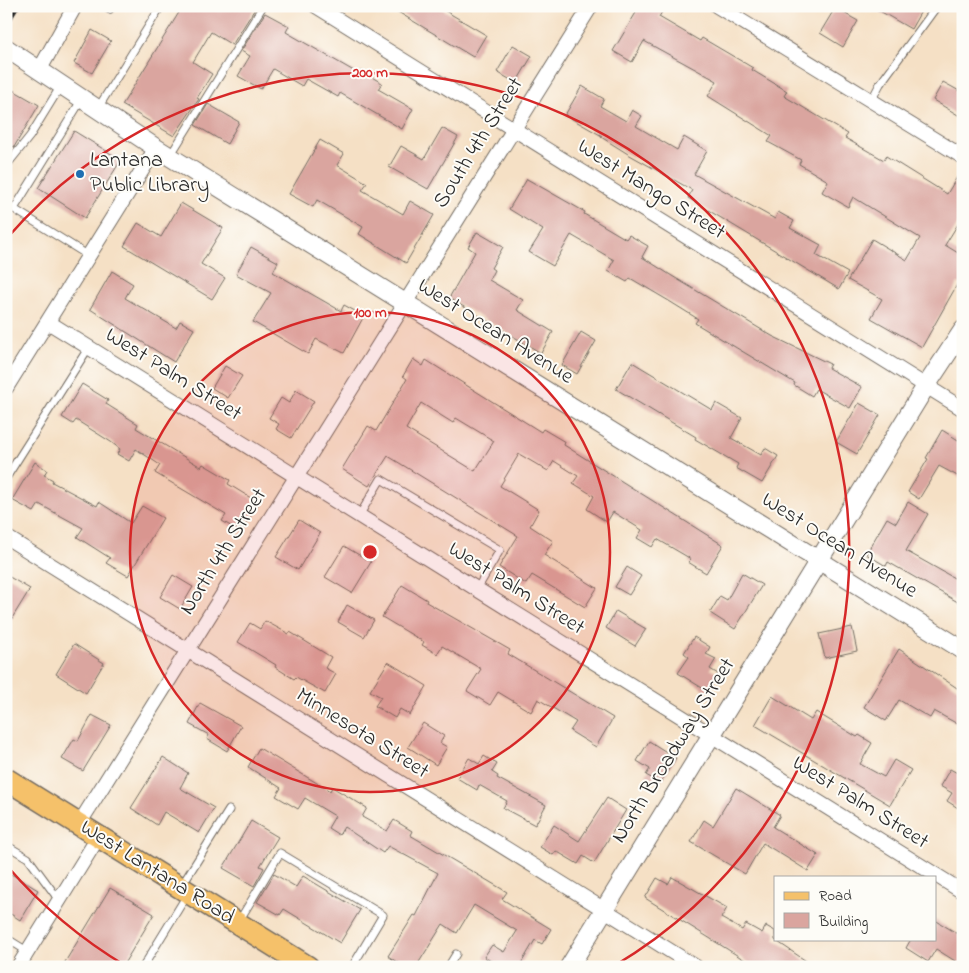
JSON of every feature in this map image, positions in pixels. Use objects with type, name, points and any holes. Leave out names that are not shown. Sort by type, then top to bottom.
[{"type":"main road","name":"West Lantana Road","points":[[6,778],[308,967]]},
{"type":"street","points":[[40,69],[75,6]]},
{"type":"street","name":"West Mango Street","points":[[316,6],[963,409]]},
{"type":"street","name":"South 4th Street","points":[[404,303],[591,6]]},
{"type":"street","points":[[717,6],[736,11],[871,100],[963,156]]},
{"type":"street","name":"West Ocean Avenue","points":[[6,48],[163,152],[963,650]]},
{"type":"street","points":[[6,388],[89,256],[163,152]]},
{"type":"street","name":"North 4th Street","points":[[79,824],[404,303]]},
{"type":"street","name":"West Palm Street","points":[[48,322],[963,892]]},
{"type":"street","name":"North Broadway Street","points":[[569,967],[818,560],[963,330]]},
{"type":"street","name":"Minnesota Street","points":[[6,537],[696,967]]},
{"type":"street","points":[[18,967],[99,836]]},
{"type":"lane","points":[[104,6],[110,9],[112,6]]},
{"type":"lane","points":[[89,256],[14,209],[160,6]]},
{"type":"lane","points":[[163,152],[263,6]]},
{"type":"lane","points":[[871,100],[880,84],[937,6]]},
{"type":"lane","points":[[6,166],[30,136],[62,84]]},
{"type":"lane","points":[[6,478],[89,347]]},
{"type":"lane","points":[[359,516],[381,479],[500,550],[477,589]]},
{"type":"lane","points":[[143,967],[229,810]]},
{"type":"lane","points":[[6,845],[28,858],[60,900]]},
{"type":"lane","points":[[238,923],[280,853],[383,915],[352,967]]},
{"type":"lane","points":[[6,938],[27,951]]},
{"type":"lane","points":[[448,967],[456,954]]},
{"type":"building","points":[[183,6],[256,7],[232,45],[211,32],[193,62],[212,74],[197,98],[199,99],[174,136],[122,105]]},
{"type":"building","points":[[388,6],[437,6],[486,35],[473,57]]},
{"type":"building","points":[[640,6],[656,6],[663,10],[659,17],[700,41],[702,38],[753,68],[752,70],[787,91],[784,96],[848,134],[845,138],[884,160],[886,156],[947,194],[963,167],[963,216],[945,245],[963,256],[963,285],[958,283],[922,347],[871,318],[882,299],[848,280],[872,239],[907,260],[920,238],[853,197],[848,207],[822,192],[828,181],[799,164],[801,160],[768,142],[772,136],[708,96],[717,81],[644,41],[632,62],[613,51]]},
{"type":"building","points":[[871,6],[924,6],[911,29]]},
{"type":"building","points":[[835,8],[858,21],[843,47],[820,33]]},
{"type":"building","points":[[265,13],[289,26],[286,32],[359,74],[361,71],[382,83],[378,89],[413,109],[402,129],[340,93],[338,97],[306,79],[302,86],[273,69],[261,89],[238,76],[250,56],[241,51]]},
{"type":"building","points":[[92,30],[111,41],[92,73],[74,63]]},
{"type":"building","points":[[513,45],[532,56],[516,83],[497,72]]},
{"type":"building","points":[[943,82],[963,93],[963,118],[933,100]]},
{"type":"building","points":[[6,86],[39,105],[14,147],[6,142]]},
{"type":"building","points":[[582,86],[604,99],[600,106],[626,121],[632,110],[642,116],[636,126],[677,150],[684,137],[707,151],[694,174],[775,219],[778,212],[794,221],[790,228],[821,245],[816,255],[848,273],[839,289],[688,198],[692,190],[628,154],[602,136],[565,115]]},
{"type":"building","points":[[208,104],[239,122],[227,144],[195,125]]},
{"type":"building","points":[[442,128],[458,137],[428,189],[389,167],[401,146],[424,159]]},
{"type":"building","name":"Lantana Public Library","points":[[74,131],[121,160],[85,218],[38,188]]},
{"type":"building","points":[[320,140],[344,154],[337,165],[367,183],[362,190],[403,214],[410,201],[434,215],[406,263],[359,234],[363,227],[317,200],[313,207],[289,194]]},
{"type":"building","points":[[527,179],[585,212],[584,214],[626,239],[629,235],[648,246],[642,257],[672,276],[772,336],[830,364],[828,368],[862,387],[850,408],[816,389],[812,396],[794,385],[795,383],[695,323],[698,319],[669,301],[630,278],[627,282],[608,271],[614,260],[571,235],[553,266],[529,252],[543,230],[509,209]]},
{"type":"building","points":[[181,203],[223,228],[201,264],[225,278],[212,299],[124,246],[138,223],[161,237]]},
{"type":"building","points":[[477,232],[503,247],[491,268],[494,270],[489,280],[523,300],[517,310],[553,332],[541,353],[449,298],[475,252],[468,247]]},
{"type":"building","points":[[251,247],[278,262],[273,272],[341,311],[344,305],[364,316],[344,353],[316,339],[308,354],[253,322],[271,293],[236,274]]},
{"type":"building","points":[[112,271],[133,284],[125,298],[176,328],[180,321],[194,329],[174,362],[90,309]]},
{"type":"building","points":[[581,332],[596,341],[577,374],[562,365]]},
{"type":"building","points":[[413,359],[423,366],[426,360],[541,432],[543,429],[565,442],[564,445],[723,545],[706,573],[688,562],[691,559],[657,539],[652,547],[637,538],[642,530],[613,512],[607,522],[587,509],[594,496],[573,483],[578,476],[554,461],[548,471],[519,454],[500,486],[539,510],[530,526],[553,541],[544,555],[597,588],[585,607],[532,575],[526,584],[499,567],[518,536],[388,456],[369,486],[342,469],[368,426],[376,431],[407,379],[403,376]],"holes":[[[421,403],[453,423],[456,418],[494,441],[475,471],[406,429]]]},
{"type":"building","points":[[632,362],[712,410],[716,403],[742,418],[731,438],[761,455],[765,448],[778,456],[762,483],[736,468],[738,464],[616,389]]},
{"type":"building","points":[[225,366],[242,376],[228,398],[212,388]]},
{"type":"building","points":[[82,384],[108,400],[106,404],[138,424],[136,428],[201,467],[203,464],[230,480],[228,484],[259,503],[241,532],[222,521],[226,515],[155,473],[160,465],[136,449],[129,461],[117,454],[120,449],[111,442],[76,420],[73,424],[62,417]]},
{"type":"building","points":[[296,390],[314,401],[291,438],[276,429],[279,424],[269,418],[281,398],[289,403]]},
{"type":"building","points":[[859,403],[880,415],[857,454],[836,442]]},
{"type":"building","points":[[942,430],[963,443],[963,479],[939,466],[919,499],[908,492],[928,459],[926,458]]},
{"type":"building","points":[[35,462],[47,470],[44,475],[53,480],[52,482],[97,506],[99,502],[131,523],[142,506],[163,518],[128,576],[106,563],[110,558],[77,537],[83,528],[39,504],[34,512],[12,500]]},
{"type":"building","points":[[908,502],[928,514],[906,551],[963,583],[963,605],[888,562],[886,566],[866,554],[887,518],[896,523]]},
{"type":"building","points":[[299,520],[320,533],[298,570],[276,557]]},
{"type":"building","points":[[344,546],[371,562],[352,593],[325,577]]},
{"type":"building","points":[[627,567],[641,576],[629,595],[615,587]]},
{"type":"building","points":[[742,573],[762,585],[735,629],[710,613],[720,596],[727,600]]},
{"type":"building","points":[[6,575],[30,589],[6,628]]},
{"type":"building","points":[[173,575],[193,587],[180,609],[160,597]]},
{"type":"building","points":[[402,585],[427,600],[426,602],[510,650],[508,654],[613,718],[596,747],[570,731],[576,722],[538,699],[531,712],[498,692],[490,705],[467,691],[481,669],[442,646],[437,654],[422,645],[424,642],[382,617]]},
{"type":"building","points":[[347,605],[374,620],[364,637],[338,622]]},
{"type":"building","points":[[616,611],[646,629],[635,646],[606,628]]},
{"type":"building","points":[[265,621],[289,634],[290,632],[331,657],[325,668],[336,674],[325,693],[296,677],[294,679],[275,667],[276,665],[238,642],[250,623],[260,629]]},
{"type":"building","points":[[852,627],[857,651],[825,658],[819,634]]},
{"type":"building","points":[[694,637],[710,647],[706,654],[716,659],[710,669],[718,674],[707,691],[678,673],[689,657],[684,653]]},
{"type":"building","points":[[74,644],[104,663],[86,693],[56,674]]},
{"type":"building","points":[[899,649],[963,692],[963,727],[934,711],[930,718],[899,700],[886,721],[864,707]]},
{"type":"building","points":[[388,662],[427,686],[410,715],[400,709],[395,718],[375,706],[381,697],[370,691]]},
{"type":"building","points":[[772,696],[811,720],[816,712],[857,737],[859,735],[872,743],[860,764],[884,777],[894,760],[911,770],[890,805],[755,725]]},
{"type":"building","points":[[200,703],[241,726],[227,751],[207,739],[209,735],[189,724]]},
{"type":"building","points":[[92,715],[111,725],[83,771],[62,759],[74,739],[78,741]]},
{"type":"building","points":[[423,723],[444,736],[440,743],[447,747],[436,765],[408,747]]},
{"type":"building","points":[[649,741],[676,758],[660,783],[646,775],[650,769],[637,761]]},
{"type":"building","points":[[259,748],[330,791],[332,787],[367,808],[362,817],[387,831],[394,820],[412,831],[410,835],[507,892],[502,899],[551,929],[542,944],[535,940],[519,967],[501,967],[484,957],[492,945],[504,952],[517,931],[474,905],[457,933],[443,924],[416,967],[404,967],[388,956],[414,915],[416,916],[438,873],[388,846],[383,853],[344,827],[339,835],[328,828],[335,816],[305,798],[298,809],[276,796],[281,788],[248,767]]},
{"type":"building","points":[[484,756],[497,764],[492,772],[498,776],[497,778],[546,805],[535,825],[503,808],[507,801],[479,785],[477,790],[457,778],[469,758],[479,764]]},
{"type":"building","points":[[163,757],[188,773],[180,788],[214,808],[199,833],[164,812],[157,825],[131,808]]},
{"type":"building","points":[[950,769],[963,776],[963,800],[958,808],[947,801],[952,793],[940,786]]},
{"type":"building","points":[[736,788],[780,815],[773,827],[818,855],[808,871],[763,843],[745,874],[691,842],[704,820],[713,826]]},
{"type":"building","points":[[607,798],[626,810],[594,863],[583,856],[578,864],[556,851],[553,855],[540,847],[554,825],[579,841]]},
{"type":"building","points":[[251,821],[278,837],[260,866],[264,868],[254,886],[223,868]]},
{"type":"building","points":[[6,871],[38,890],[20,920],[6,911]]},
{"type":"building","points":[[274,874],[296,887],[303,876],[360,910],[340,943],[284,909],[280,915],[257,902]]},
{"type":"building","points":[[672,877],[727,908],[721,918],[742,930],[746,924],[762,933],[766,926],[774,930],[774,940],[815,967],[756,967],[645,898],[657,878],[668,884]]},
{"type":"building","points":[[110,888],[154,914],[122,967],[62,967]]},
{"type":"building","points":[[936,921],[963,937],[963,966],[936,949],[928,962],[906,948],[910,940],[936,940]]},
{"type":"railway","points":[[6,24],[17,6]]},
{"type":"place","name":"Lantana Public Library","points":[[80,174]]}]
